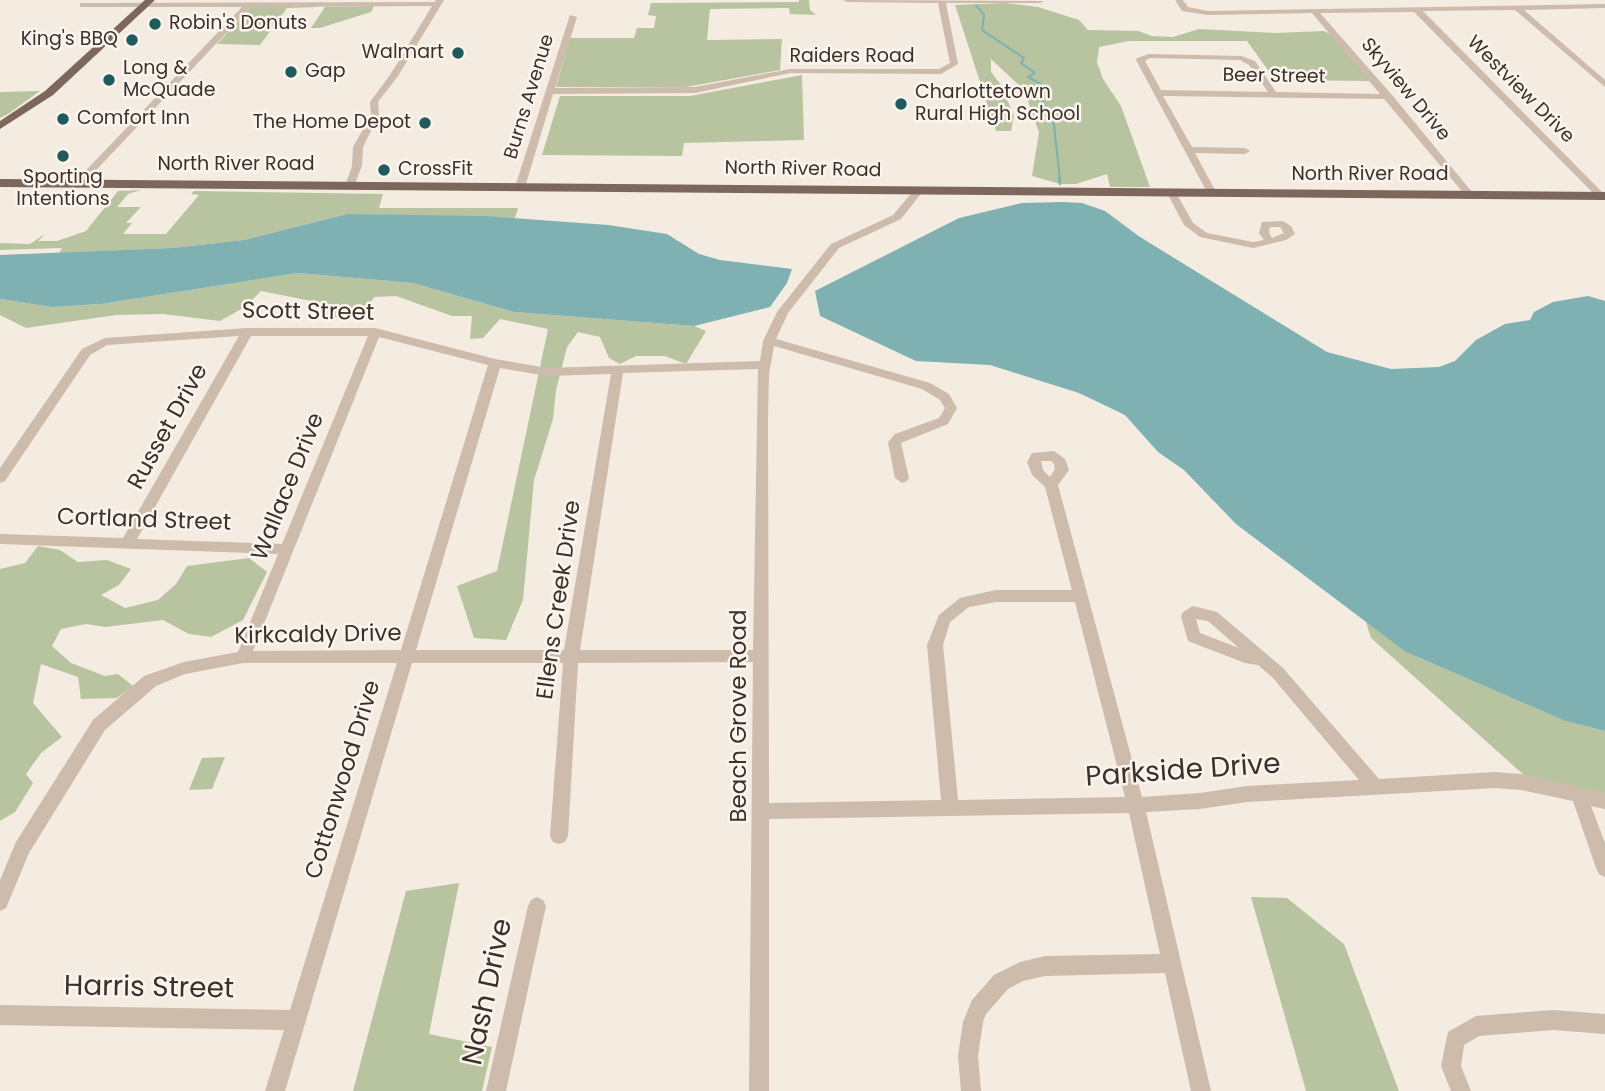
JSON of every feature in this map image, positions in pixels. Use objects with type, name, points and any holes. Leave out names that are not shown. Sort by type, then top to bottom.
[{"type":"main road","points":[[0,126],[54,88],[144,2]]},
{"type":"main road","name":"North River Road","points":[[0,183],[1603,196]]},
{"type":"street","points":[[847,0],[1040,1]]},
{"type":"street","points":[[1179,0],[1185,9],[1193,12],[1605,6]]},
{"type":"street","points":[[1264,0],[1273,11]]},
{"type":"street","points":[[1457,0],[1466,7]]},
{"type":"street","points":[[83,5],[144,2],[439,2]]},
{"type":"street","points":[[350,186],[357,166],[358,147],[374,116],[374,102],[394,76],[439,2]]},
{"type":"street","name":"Raiders Road","points":[[550,90],[695,90],[790,71],[941,72],[954,64],[942,2]]},
{"type":"street","points":[[78,184],[249,4]]},
{"type":"street","points":[[1520,6],[1605,75]]},
{"type":"street","points":[[1520,6],[1605,84]]},
{"type":"street","name":"Westview Drive","points":[[1415,8],[1603,196]]},
{"type":"street","name":"Skyview Drive","points":[[1313,10],[1469,194]]},
{"type":"street","name":"Burns Avenue","points":[[520,187],[573,17]]},
{"type":"street","points":[[1211,192],[1140,60],[1143,57],[1241,58],[1252,63],[1273,94]]},
{"type":"street","name":"Beer Street","points":[[1158,93],[1389,97]]},
{"type":"street","points":[[1189,150],[1245,151]]},
{"type":"street","points":[[891,218],[897,190]]},
{"type":"street","name":"Beach Grove Road","points":[[759,1091],[761,656],[765,365],[769,341],[783,312],[835,246],[903,212],[918,191]]},
{"type":"street","points":[[1171,191],[1189,225],[1204,235],[1236,244],[1270,242]]},
{"type":"street","name":"Scott Street","points":[[0,478],[86,352],[105,342],[247,332],[375,332],[495,363],[547,372],[765,365]]},
{"type":"street","name":"Russet Drive","points":[[127,544],[247,332]]},
{"type":"street","name":"Wallace Drive","points":[[243,657],[375,332]]},
{"type":"street","points":[[769,341],[926,386],[945,397],[951,408],[944,421],[899,437],[894,442],[902,478]]},
{"type":"street","name":"Cottonwood Drive","points":[[275,1091],[495,363]]},
{"type":"street","name":"Ellens Creek Drive","points":[[559,836],[571,657],[617,371]]},
{"type":"street","points":[[1051,485],[1078,596],[1136,805],[1201,1091]]},
{"type":"street","name":"Cortland Street","points":[[0,539],[286,549]]},
{"type":"street","points":[[950,806],[934,645],[944,619],[965,602],[996,596],[1078,596]]},
{"type":"street","name":"Kirkcaldy Drive","points":[[0,902],[22,848],[99,725],[150,681],[184,668],[243,657],[761,656]]},
{"type":"street","points":[[1260,659],[1278,673],[1375,787]]},
{"type":"street","name":"Parkside Drive","points":[[762,811],[1136,805],[1200,801],[1247,794],[1495,780],[1521,782],[1605,802]]},
{"type":"street","points":[[1579,795],[1605,868]]},
{"type":"street","name":"Nash Drive","points":[[496,1091],[537,906]]},
{"type":"street","points":[[971,1091],[968,1056],[973,1022],[979,1007],[1001,982],[1020,972],[1045,966],[1173,963]]},
{"type":"street","name":"Harris Street","points":[[0,1015],[296,1020]]},
{"type":"street","points":[[1461,1091],[1451,1066],[1455,1039],[1476,1026],[1553,1020],[1605,1024]]},
{"type":"green space","points":[[809,0],[810,10],[816,15],[790,14],[789,8],[710,9],[707,40],[782,39],[780,70],[686,87],[556,87],[570,38],[634,38],[637,28],[654,28],[656,16],[648,15],[651,3]]},
{"type":"green space","points":[[1006,3],[1038,7],[1079,20],[1088,30],[1138,31],[1152,36],[1173,37],[1199,29],[1276,33],[1324,31],[1342,40],[1371,81],[1275,80],[1247,41],[1129,41],[1099,47],[1097,62],[1103,79],[1121,106],[1150,187],[1110,187],[1107,174],[1076,184],[1060,184],[1032,176],[1039,132],[1024,90],[991,59],[991,72],[1001,85],[1014,116],[1011,131],[996,131],[955,5]]},
{"type":"green space","points":[[252,6],[317,7],[287,8],[260,45],[217,44]]},
{"type":"green space","points":[[374,6],[371,12],[320,28],[311,28],[325,7]]},
{"type":"green space","points":[[802,75],[804,140],[684,143],[682,156],[542,155],[560,96],[690,96]]},
{"type":"green space","points":[[40,91],[8,114],[0,118],[0,92]]},
{"type":"green space","points":[[141,190],[128,194],[117,207],[141,207],[126,223],[132,223],[123,234],[166,234],[199,195],[191,194],[194,191],[383,194],[379,208],[518,208],[515,218],[347,214],[244,240],[172,248],[59,253],[62,248],[0,250],[0,243],[30,244],[46,233],[38,241],[57,241],[86,231],[118,191]]},
{"type":"green space","points":[[298,273],[413,283],[514,312],[694,326],[706,331],[686,364],[665,356],[636,356],[620,364],[609,358],[600,337],[578,332],[567,347],[556,390],[553,419],[534,480],[523,600],[506,640],[474,638],[457,586],[497,571],[548,329],[500,319],[483,338],[470,339],[472,316],[452,316],[396,296],[374,297],[364,315],[328,318],[327,304],[261,291],[245,307],[220,321],[163,314],[116,315],[26,328],[0,315],[0,299],[52,307],[101,304]]},
{"type":"green space","points":[[38,546],[60,550],[78,562],[107,560],[131,569],[119,585],[101,595],[125,608],[158,600],[176,584],[187,566],[249,558],[267,572],[243,620],[211,637],[189,634],[163,620],[105,627],[86,624],[61,629],[52,646],[71,663],[105,676],[118,674],[133,686],[117,698],[81,699],[78,677],[41,664],[33,703],[62,737],[41,753],[26,774],[33,783],[15,812],[0,821],[0,569],[25,563]]},
{"type":"green space","points":[[1365,619],[1406,652],[1565,721],[1605,731],[1605,805],[1526,777],[1371,638]]},
{"type":"green space","points":[[225,757],[212,789],[189,790],[202,758]]},
{"type":"green space","points":[[459,883],[429,1034],[492,1047],[482,1091],[353,1091],[406,891]]},
{"type":"green space","points":[[1251,897],[1287,898],[1344,944],[1399,1091],[1306,1091]]},
{"type":"water","points":[[1022,203],[1082,203],[1105,211],[1140,237],[1327,352],[1391,369],[1439,367],[1455,361],[1476,340],[1505,324],[1530,320],[1534,312],[1553,302],[1588,296],[1605,301],[1605,731],[1565,721],[1406,652],[1236,524],[1184,470],[1158,452],[1125,415],[1079,393],[990,365],[916,361],[820,316],[815,291],[959,218]]},
{"type":"water","points":[[347,214],[485,216],[608,225],[667,234],[699,254],[720,260],[792,269],[787,283],[770,307],[694,326],[514,312],[413,283],[298,273],[101,304],[52,307],[0,299],[0,255],[172,248],[244,240]]},
{"type":"waterway","points":[[976,5],[984,15],[982,30],[1024,58],[1021,63],[1035,73],[1028,77],[1041,84],[1038,91],[1054,125],[1060,180]]},
{"type":"waterway","points":[[1059,178],[1060,184]]},
{"type":"place","name":"Robin's Donuts","points":[[155,24]]},
{"type":"place","name":"King's BBQ","points":[[132,40]]},
{"type":"place","name":"Walmart","points":[[458,53]]},
{"type":"place","name":"Gap","points":[[291,72]]},
{"type":"place","name":"Long & McQuade","points":[[109,80]]},
{"type":"place","name":"Charlottetown Rural High School","points":[[901,104]]},
{"type":"place","name":"Comfort Inn","points":[[63,119]]},
{"type":"place","name":"The Home Depot","points":[[425,123]]},
{"type":"place","name":"Sporting Intentions","points":[[63,156]]},
{"type":"place","name":"CrossFit","points":[[384,170]]}]
